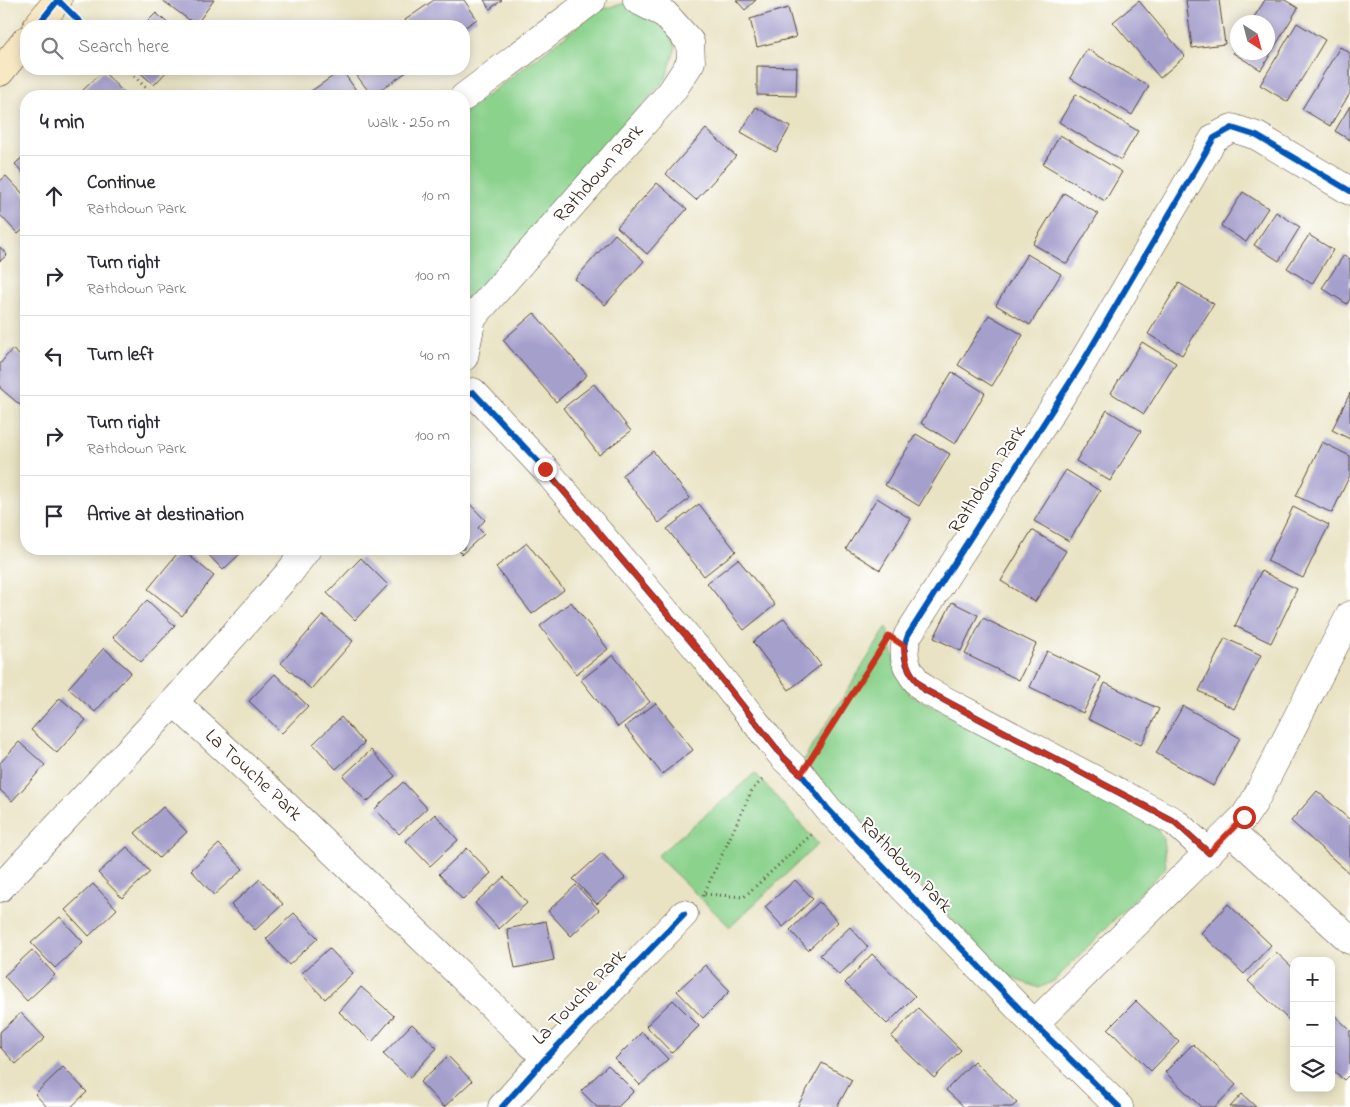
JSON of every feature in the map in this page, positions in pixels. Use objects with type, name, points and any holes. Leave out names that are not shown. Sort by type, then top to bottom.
[{"type":"main road","points":[[42,20],[58,0]]},
{"type":"main road","points":[[0,72],[20,47]]},
{"type":"street","points":[[470,93],[592,0]]},
{"type":"street","name":"Rathdown Park","points":[[470,328],[472,318],[672,91],[691,62],[690,42],[664,14],[637,0]]},
{"type":"street","name":"Rathdown Park","points":[[904,646],[908,635],[1081,365],[1214,138],[1232,128],[1258,136],[1350,191]]},
{"type":"street","name":"Rathdown Park","points":[[470,396],[545,469],[700,652],[834,815],[1034,1024],[1119,1107]]},
{"type":"street","points":[[0,888],[174,702],[289,573],[302,555]]},
{"type":"street","points":[[1034,1024],[1244,817],[1254,802],[1350,615]]},
{"type":"street","points":[[904,646],[909,670],[925,690],[1175,822],[1209,853]]},
{"type":"street","name":"La Touche Park","points":[[174,702],[275,795],[546,1058]]},
{"type":"street","points":[[1230,831],[1350,940]]},
{"type":"street","name":"La Touche Park","points":[[502,1107],[546,1058],[684,914]]},
{"type":"path","points":[[133,75],[148,90]]},
{"type":"path","points":[[684,914],[705,894],[752,790],[793,766],[889,636],[904,646]]},
{"type":"path","points":[[705,894],[744,896],[834,815]]},
{"type":"green space","points":[[631,2],[661,20],[676,47],[666,78],[470,302],[470,108],[601,9]]},
{"type":"green space","points":[[887,627],[893,654],[909,694],[1149,817],[1163,838],[1166,867],[1054,981],[1039,988],[1017,980],[1001,970],[803,761]]},
{"type":"green space","points":[[755,773],[818,844],[730,927],[657,856]]},
{"type":"building","points":[[162,0],[214,0],[200,20],[189,20]]},
{"type":"building","points":[[434,0],[464,0],[477,19],[470,24],[470,20],[405,20]]},
{"type":"building","points":[[484,0],[502,0],[490,9]]},
{"type":"building","points":[[736,0],[756,0],[745,10]]},
{"type":"building","points":[[1186,0],[1219,0],[1225,44],[1192,48]]},
{"type":"building","points":[[1265,0],[1285,0],[1298,8],[1275,47],[1275,15],[1255,15]]},
{"type":"building","points":[[1139,1],[1185,56],[1160,78],[1113,22]]},
{"type":"building","points":[[788,8],[796,37],[757,47],[750,19]]},
{"type":"building","points":[[156,13],[164,20],[149,20]]},
{"type":"building","points":[[1297,23],[1325,40],[1288,102],[1260,85]]},
{"type":"building","points":[[1340,47],[1350,53],[1350,93],[1330,126],[1302,109]]},
{"type":"building","points":[[1087,49],[1149,86],[1132,115],[1070,78]]},
{"type":"building","points":[[1245,60],[1267,60],[1261,70]]},
{"type":"building","points":[[757,66],[797,67],[796,96],[757,95]]},
{"type":"building","points":[[99,75],[107,75],[121,90],[83,90]]},
{"type":"building","points":[[143,75],[163,75],[154,85]]},
{"type":"building","points":[[335,75],[345,75],[356,90],[313,90]]},
{"type":"building","points":[[356,75],[402,75],[381,90],[368,90]]},
{"type":"building","points":[[1076,94],[1138,131],[1121,160],[1059,122]]},
{"type":"building","points":[[1350,106],[1350,140],[1335,131]]},
{"type":"building","points":[[756,107],[790,127],[776,152],[741,132]]},
{"type":"building","points":[[706,129],[736,156],[696,200],[666,174]]},
{"type":"building","points":[[1060,135],[1122,172],[1105,201],[1043,164]]},
{"type":"building","points":[[20,159],[20,169],[15,164]]},
{"type":"building","points":[[6,176],[20,191],[20,232],[18,234],[0,215],[0,181]]},
{"type":"building","points":[[657,183],[687,209],[647,254],[617,227]]},
{"type":"building","points":[[1243,192],[1268,208],[1246,242],[1221,226]]},
{"type":"building","points":[[1064,193],[1098,214],[1067,264],[1033,244]]},
{"type":"building","points":[[1276,212],[1300,227],[1279,261],[1254,245]]},
{"type":"building","points":[[615,234],[644,261],[605,305],[575,279]]},
{"type":"building","points":[[1309,235],[1333,250],[1312,284],[1287,268]]},
{"type":"building","points":[[0,247],[7,255],[0,261]]},
{"type":"building","points":[[1027,254],[1061,274],[1030,325],[996,305]]},
{"type":"building","points":[[1344,255],[1350,259],[1350,299],[1347,304],[1322,288]]},
{"type":"building","points":[[1179,283],[1214,304],[1182,355],[1148,334]]},
{"type":"building","points":[[534,313],[587,375],[556,402],[503,340]]},
{"type":"building","points":[[989,315],[1023,335],[992,386],[958,365]]},
{"type":"building","points":[[1142,342],[1176,363],[1144,414],[1111,393]]},
{"type":"building","points":[[12,349],[20,356],[20,405],[0,388],[0,364]]},
{"type":"building","points":[[952,372],[985,393],[955,444],[921,423]]},
{"type":"building","points":[[594,384],[631,431],[599,455],[563,408]]},
{"type":"building","points":[[1350,393],[1350,439],[1332,430]]},
{"type":"building","points":[[1107,410],[1141,431],[1110,481],[1076,461]]},
{"type":"building","points":[[916,434],[950,454],[919,506],[885,485]]},
{"type":"building","points":[[1322,442],[1350,456],[1350,475],[1332,513],[1296,496]]},
{"type":"building","points":[[653,451],[690,498],[659,523],[622,475]]},
{"type":"building","points":[[1066,470],[1100,491],[1069,541],[1034,521]]},
{"type":"building","points":[[877,498],[911,519],[880,570],[846,549]]},
{"type":"building","points":[[470,504],[485,520],[478,528],[484,534],[470,547]]},
{"type":"building","points":[[699,504],[736,551],[704,576],[667,529]]},
{"type":"building","points":[[1293,507],[1329,525],[1303,578],[1267,561]]},
{"type":"building","points":[[1032,530],[1066,551],[1035,602],[1001,581]]},
{"type":"building","points":[[527,543],[564,590],[532,614],[496,567]]},
{"type":"building","points":[[176,555],[188,555],[214,576],[182,616],[148,589]]},
{"type":"building","points":[[209,555],[239,555],[223,570]]},
{"type":"building","points":[[361,558],[388,585],[355,620],[327,593]]},
{"type":"building","points":[[738,559],[775,605],[744,630],[707,583]]},
{"type":"building","points":[[1261,571],[1297,589],[1271,643],[1235,626]]},
{"type":"building","points":[[147,600],[175,626],[141,662],[113,637]]},
{"type":"building","points":[[571,602],[608,649],[576,674],[540,626]]},
{"type":"building","points":[[952,602],[978,615],[961,651],[934,638]]},
{"type":"building","points":[[323,615],[353,641],[311,689],[281,663]]},
{"type":"building","points":[[784,618],[821,665],[789,690],[753,642]]},
{"type":"building","points":[[983,618],[1036,644],[1019,680],[965,654]]},
{"type":"building","points":[[1225,638],[1261,655],[1234,709],[1199,691]]},
{"type":"building","points":[[104,648],[131,672],[95,712],[68,688]]},
{"type":"building","points":[[1047,651],[1101,677],[1083,713],[1030,687]]},
{"type":"building","points":[[613,655],[650,702],[618,727],[581,680]]},
{"type":"building","points":[[275,674],[308,706],[282,733],[249,701]]},
{"type":"building","points":[[1105,683],[1159,709],[1141,745],[1088,719]]},
{"type":"building","points":[[60,698],[86,720],[57,753],[31,730]]},
{"type":"building","points":[[656,703],[693,750],[662,774],[625,727]]},
{"type":"building","points":[[1183,706],[1240,738],[1213,786],[1156,753]]},
{"type":"building","points":[[341,717],[364,743],[336,769],[313,744]]},
{"type":"building","points":[[19,742],[45,765],[12,801],[0,790],[0,763]]},
{"type":"building","points":[[371,750],[395,776],[367,802],[343,776]]},
{"type":"building","points":[[403,782],[427,808],[399,834],[375,809]]},
{"type":"building","points":[[1317,791],[1350,820],[1350,874],[1291,821]]},
{"type":"building","points":[[163,807],[187,832],[159,858],[135,833]]},
{"type":"building","points":[[435,814],[458,840],[430,866],[406,841]]},
{"type":"building","points":[[219,844],[243,869],[214,895],[191,870]]},
{"type":"building","points":[[127,847],[150,872],[122,898],[98,873]]},
{"type":"building","points":[[467,848],[491,873],[463,900],[439,874]]},
{"type":"building","points":[[602,853],[625,878],[597,904],[573,879]]},
{"type":"building","points":[[504,877],[527,903],[499,929],[475,903]]},
{"type":"building","points":[[260,879],[283,904],[255,930],[231,905]]},
{"type":"building","points":[[795,880],[813,899],[783,927],[765,907]]},
{"type":"building","points":[[93,884],[117,909],[89,936],[65,910]]},
{"type":"building","points":[[576,885],[599,910],[571,936],[548,911]]},
{"type":"building","points":[[819,902],[838,922],[808,950],[790,930]]},
{"type":"building","points":[[1228,904],[1271,945],[1244,974],[1201,933]]},
{"type":"building","points":[[294,913],[318,938],[289,965],[266,939]]},
{"type":"building","points":[[60,917],[83,942],[55,968],[31,943]]},
{"type":"building","points":[[546,921],[554,960],[515,968],[507,929]]},
{"type":"building","points":[[850,927],[868,947],[839,975],[820,955]]},
{"type":"building","points":[[329,948],[353,973],[325,999],[301,974]]},
{"type":"building","points":[[32,950],[55,975],[27,1001],[4,976]]},
{"type":"building","points":[[1276,952],[1290,965],[1290,1021],[1248,981]]},
{"type":"building","points":[[872,954],[915,996],[887,1024],[845,983]]},
{"type":"building","points":[[705,965],[730,991],[703,1018],[677,991]]},
{"type":"building","points":[[361,987],[394,1016],[372,1042],[339,1012]]},
{"type":"building","points":[[673,1000],[699,1026],[672,1053],[646,1026]]},
{"type":"building","points":[[1136,1001],[1179,1042],[1151,1071],[1108,1029]]},
{"type":"building","points":[[918,1008],[961,1050],[934,1078],[891,1037]]},
{"type":"building","points":[[21,1013],[45,1038],[16,1064],[0,1047],[0,1032]]},
{"type":"building","points":[[1335,1016],[1350,1030],[1350,1074],[1344,1080],[1335,1072]]},
{"type":"building","points":[[412,1024],[437,1048],[409,1078],[383,1054]]},
{"type":"building","points":[[642,1032],[668,1059],[640,1085],[615,1059]]},
{"type":"building","points":[[1193,1044],[1236,1085],[1215,1107],[1201,1107],[1165,1072]]},
{"type":"building","points":[[448,1056],[472,1081],[444,1107],[420,1082]]},
{"type":"building","points":[[974,1061],[1017,1103],[1012,1107],[964,1107],[946,1090]]},
{"type":"building","points":[[822,1063],[852,1080],[837,1107],[797,1107]]},
{"type":"building","points":[[608,1065],[634,1091],[618,1107],[597,1107],[581,1091]]},
{"type":"building","points":[[63,1067],[87,1092],[71,1107],[47,1107],[35,1094]]},
{"type":"building","points":[[1242,1094],[1256,1107],[1230,1107]]},
{"type":"cycle path","points":[[42,20],[58,0],[78,20]]},
{"type":"cycle path","points":[[1209,853],[1175,822],[925,690],[907,665],[904,651],[905,643],[908,635],[1081,365],[1214,138],[1232,128],[1257,136],[1350,191]]},
{"type":"cycle path","points":[[470,393],[473,392],[545,469],[700,652],[784,758],[801,774],[828,809],[1034,1024],[1119,1107]]},
{"type":"cycle path","points":[[502,1107],[546,1058],[684,914]]},
{"type":"route","points":[[545,469],[700,652],[784,758],[801,774],[889,636],[904,646],[909,670],[925,690],[1175,822],[1209,853],[1244,817]]}]
